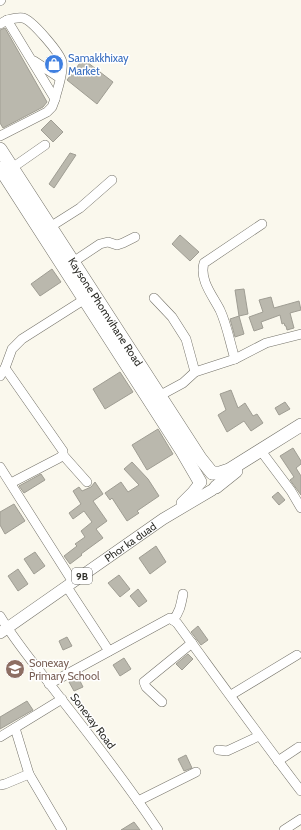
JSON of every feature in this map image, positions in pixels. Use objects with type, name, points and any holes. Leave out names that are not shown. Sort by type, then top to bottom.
[{"type":"highway","name":"Kaysone Phomvihane Road","points":[[0,149],[6,168],[85,299],[159,396],[200,458],[212,473]]},
{"type":"highway","name":"Kaysone Phomvihane Road","points":[[6,168],[50,227],[73,262],[114,337],[200,482]]},
{"type":"highway","name":"9B","points":[[212,473],[220,473],[229,470],[301,425]]},
{"type":"highway","name":"9B","points":[[214,488],[261,451]]},
{"type":"highway","points":[[212,473],[218,479],[214,488],[204,489],[200,482],[204,474],[212,473]]},
{"type":"main road","name":"9B","points":[[163,519],[184,501],[200,482]]},
{"type":"main road","name":"9B","points":[[163,519],[214,488]]},
{"type":"main road","name":"Phor ka duad","points":[[4,631],[163,519]]},
{"type":"street","points":[[0,136],[47,112],[52,107],[55,99],[62,67],[62,62],[46,39],[29,22],[22,18],[3,22],[31,59],[55,99]]},
{"type":"street","points":[[31,59],[60,78]]},
{"type":"street","points":[[6,168],[45,146]]},
{"type":"street","points":[[50,227],[80,208],[112,180]]},
{"type":"street","points":[[235,358],[220,310],[208,290],[203,268],[204,263],[262,224]]},
{"type":"street","points":[[73,262],[100,244],[108,242],[117,244],[123,243],[135,237]]},
{"type":"street","points":[[154,298],[172,317],[186,339],[194,372]]},
{"type":"street","points":[[0,376],[6,368],[12,349],[22,339],[85,299]]},
{"type":"street","points":[[159,396],[183,383],[194,372],[235,358],[266,343],[301,334]]},
{"type":"street","points":[[6,368],[63,451],[63,455],[87,482]]},
{"type":"street","points":[[261,451],[291,491],[301,508]]},
{"type":"street","points":[[10,483],[63,455]]},
{"type":"street","points":[[0,467],[109,651]]},
{"type":"street","points":[[174,620],[181,608],[183,594]]},
{"type":"street","name":"Sonexay Road","points":[[0,616],[4,631],[17,643],[62,699],[158,830]]},
{"type":"street","points":[[49,684],[167,618],[170,618],[177,623],[301,791]]},
{"type":"street","points":[[162,702],[146,687],[144,682],[192,643]]},
{"type":"street","points":[[231,695],[297,655]]},
{"type":"street","points":[[0,737],[62,699]]},
{"type":"street","points":[[15,728],[29,774],[62,830]]},
{"type":"street","points":[[218,750],[227,751],[259,736]]},
{"type":"street","points":[[278,761],[299,746]]},
{"type":"street","points":[[138,801],[196,772]]},
{"type":"street","points":[[0,785],[29,774]]},
{"type":"street","points":[[284,830],[301,819]]},
{"type":"building","points":[[5,28],[47,102],[43,107],[3,128],[0,123],[0,30]]},
{"type":"building","points":[[83,59],[113,82],[97,104],[67,80]]},
{"type":"building","points":[[51,120],[63,132],[53,142],[41,130]]},
{"type":"building","points":[[70,153],[76,155],[54,188],[49,184]]},
{"type":"building","points":[[180,235],[199,252],[190,261],[172,244]]},
{"type":"building","points":[[52,269],[61,282],[40,296],[31,284]]},
{"type":"building","points":[[244,289],[248,314],[239,316],[235,290]]},
{"type":"building","points":[[271,297],[274,308],[299,301],[301,310],[290,313],[294,328],[287,330],[284,323],[282,324],[280,315],[261,322],[263,328],[254,331],[249,317],[263,312],[259,300]]},
{"type":"building","points":[[239,316],[244,334],[235,337],[230,319]]},
{"type":"building","points":[[120,372],[133,392],[105,409],[93,389]]},
{"type":"building","points":[[231,390],[238,408],[245,403],[253,416],[257,414],[263,423],[251,431],[244,421],[227,432],[218,415],[226,410],[220,394]]},
{"type":"building","points":[[285,402],[290,409],[279,415],[275,408]]},
{"type":"building","points":[[158,429],[173,454],[147,470],[132,445]]},
{"type":"building","points":[[293,448],[301,461],[301,464],[296,468],[301,476],[301,495],[290,480],[294,477],[280,456]]},
{"type":"building","points":[[132,462],[148,479],[159,496],[137,511],[139,513],[127,521],[112,498],[110,500],[105,493],[121,482],[128,492],[139,485],[124,469]]},
{"type":"building","points":[[41,474],[45,480],[24,493],[19,486]]},
{"type":"building","points":[[95,482],[103,494],[93,501],[107,521],[96,529],[103,538],[70,564],[64,556],[77,546],[75,544],[85,537],[81,531],[92,522],[84,511],[73,519],[69,513],[81,504],[73,491],[79,487],[82,491],[91,487]]},
{"type":"building","points":[[278,492],[285,500],[279,505],[272,497]]},
{"type":"building","points":[[14,504],[25,521],[5,534],[0,525],[0,512]]},
{"type":"building","points":[[156,546],[166,562],[150,574],[139,558]]},
{"type":"building","points":[[35,552],[45,566],[34,574],[24,559]]},
{"type":"building","points":[[18,569],[28,584],[18,591],[8,576]]},
{"type":"building","points":[[119,575],[130,589],[120,597],[108,583]]},
{"type":"building","points":[[138,589],[147,601],[139,607],[130,596]]},
{"type":"building","points":[[198,626],[208,640],[201,645],[191,632]]},
{"type":"building","points":[[67,637],[72,646],[63,650],[59,641]]},
{"type":"building","points":[[188,654],[193,659],[182,670],[176,664]]},
{"type":"building","points":[[124,658],[131,669],[120,676],[113,665]]},
{"type":"building","points":[[78,677],[83,687],[74,691],[69,682]]},
{"type":"building","points":[[27,701],[33,710],[0,729],[0,717]]},
{"type":"building","points":[[186,755],[192,768],[184,771],[178,759]]},
{"type":"building","points":[[134,822],[140,830],[121,830]]},
{"type":"place","name":"Samakkhixay Market","points":[[54,64]]},
{"type":"place","name":"Sonexay Primary School","points":[[15,669]]}]
